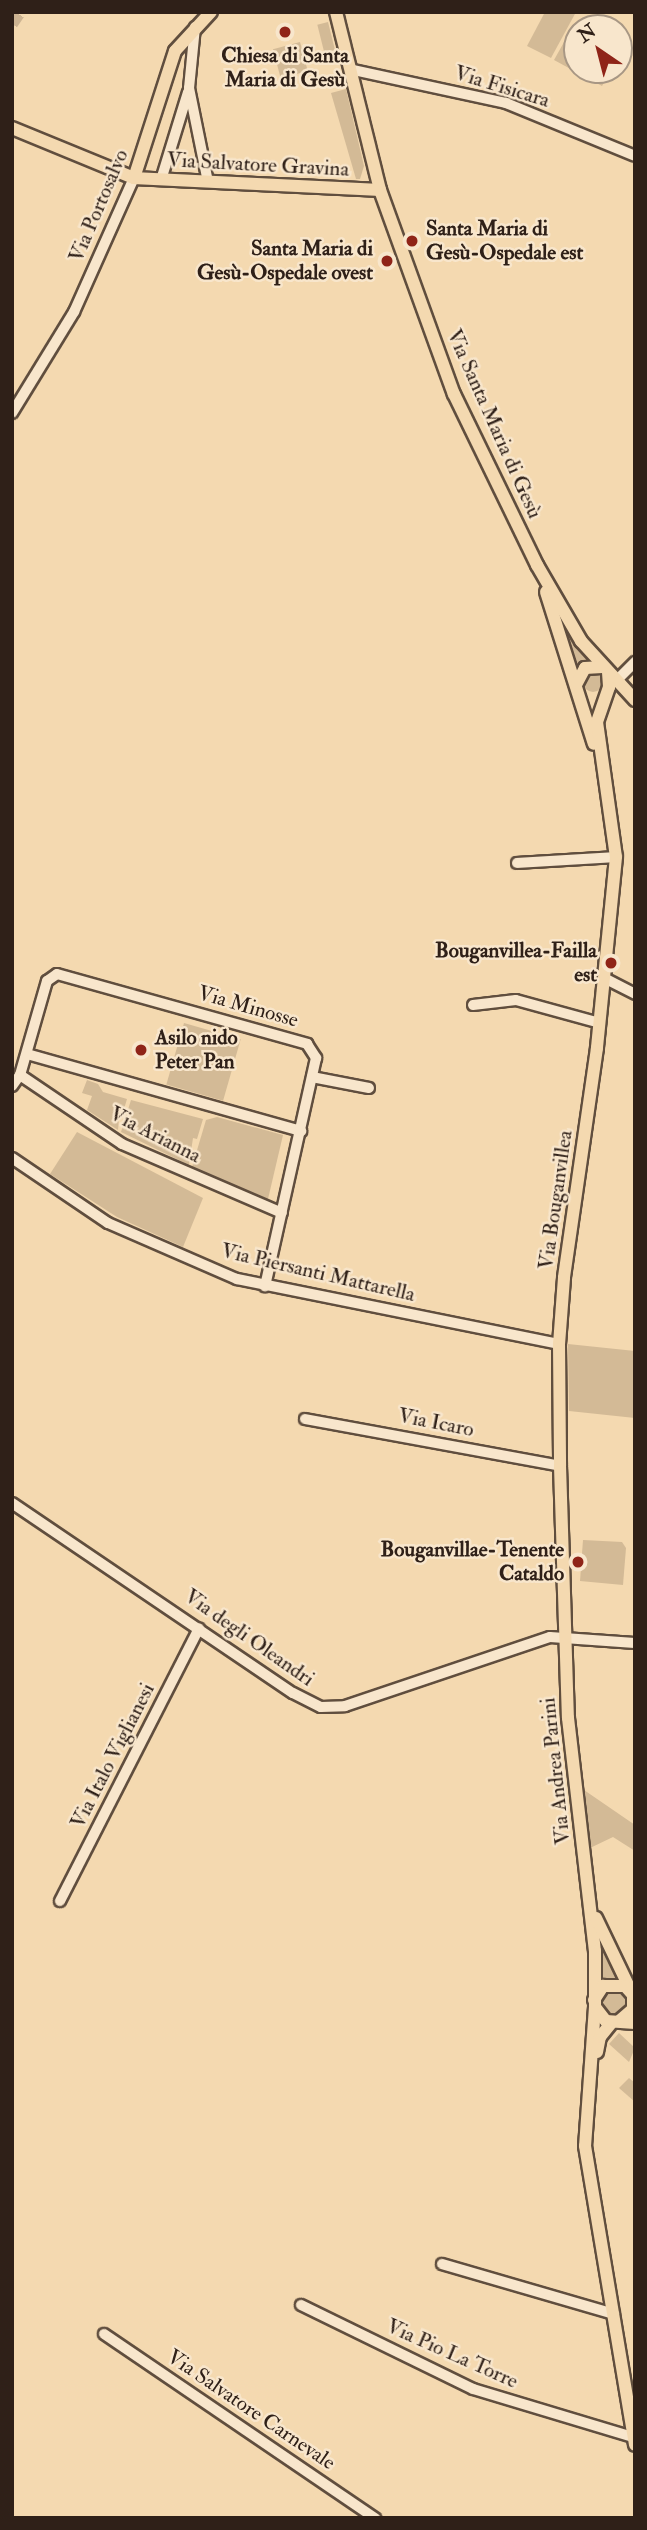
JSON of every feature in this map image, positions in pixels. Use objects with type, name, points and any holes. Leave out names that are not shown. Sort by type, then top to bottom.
[{"type":"main road","name":"Via Portosalvo","points":[[134,178],[176,51],[195,25],[211,12]]},
{"type":"main road","points":[[336,12],[353,71],[367,139]]},
{"type":"main road","points":[[336,12],[351,93],[367,139]]},
{"type":"main road","name":"Via Salvatore Gravina","points":[[12,128],[134,178],[380,190]]},
{"type":"main road","name":"Via Santa Maria di Gesù","points":[[367,139],[380,190],[454,394],[537,565]]},
{"type":"main road","points":[[537,565],[581,641],[635,700]]},
{"type":"main road","points":[[537,565],[603,770]]},
{"type":"main road","points":[[578,687],[585,667],[609,674]]},
{"type":"main road","points":[[603,770],[597,722],[603,696],[610,683],[609,674]]},
{"type":"main road","points":[[578,687],[603,696],[622,697],[635,706]]},
{"type":"main road","name":"Via Bouganvillea","points":[[565,1637],[559,1344],[600,1024],[616,857],[603,770]]},
{"type":"main road","name":"Via Andrea Parini","points":[[565,1637],[568,1718],[590,1902]]},
{"type":"main road","points":[[590,1902],[632,1994],[633,2009],[615,2022],[597,2045],[592,2178]]},
{"type":"main road","points":[[590,1902],[594,2004],[585,2118],[634,2441]]},
{"type":"main road","points":[[632,1994],[608,1983],[598,1990],[594,2004],[601,2017],[615,2022],[635,2023]]},
{"type":"street","points":[[162,180],[189,88],[195,25]]},
{"type":"street","name":"Via Fisicara","points":[[353,71],[506,103],[635,156]]},
{"type":"street","points":[[189,88],[208,182]]},
{"type":"street","name":"Via Portosalvo","points":[[12,413],[74,312],[134,178]]},
{"type":"street","points":[[609,674],[635,663]]},
{"type":"street","points":[[517,863],[616,857]]},
{"type":"street","name":"Via Minosse","points":[[12,1086],[20,1075],[47,981],[57,974],[307,1044],[316,1058],[265,1286]]},
{"type":"street","points":[[604,978],[635,994]]},
{"type":"street","points":[[473,1005],[516,1000],[600,1024]]},
{"type":"street","name":"Via Arianna","points":[[27,1054],[301,1131]]},
{"type":"street","name":"Via Arianna","points":[[20,1075],[122,1144],[282,1213]]},
{"type":"street","points":[[312,1077],[369,1088]]},
{"type":"street","name":"Via Piersanti Mattarella","points":[[12,1158],[108,1223],[206,1268],[265,1286],[559,1344]]},
{"type":"street","name":"Via Icaro","points":[[305,1419],[560,1466]]},
{"type":"street","name":"Via degli Oleandri","points":[[12,1503],[308,1703],[334,1708],[551,1637],[635,1643]]},
{"type":"street","name":"Via Italo Viglianesi","points":[[60,1901],[199,1628]]},
{"type":"street","points":[[442,2264],[614,2314]]},
{"type":"street","name":"Via Pio La Torre","points":[[301,2305],[473,2389],[634,2441]]},
{"type":"street","name":"Via Salvatore Carnevale","points":[[104,2334],[375,2518]]},
{"type":"shaded area","points":[[545,12],[576,12],[563,14],[563,36],[551,58],[527,46]]},
{"type":"shaded area","points":[[328,22],[338,61],[327,63],[317,25]]},
{"type":"shaded area","points":[[300,42],[308,71],[281,78],[273,49]]},
{"type":"shaded area","points":[[563,44],[563,65],[554,60]]},
{"type":"shaded area","points":[[346,89],[364,166],[360,179],[356,179],[331,93]]},
{"type":"shaded area","points":[[570,632],[588,659],[577,666],[567,633]]},
{"type":"shaded area","points":[[589,672],[597,672],[603,682],[597,692],[589,692],[583,686],[583,678]]},
{"type":"shaded area","points":[[184,1023],[241,1039],[223,1101],[166,1085]]},
{"type":"shaded area","points":[[87,1080],[98,1084],[103,1092],[127,1099],[124,1109],[120,1109],[118,1130],[87,1110],[92,1096],[82,1093]]},
{"type":"shaded area","points":[[131,1100],[203,1119],[197,1139],[193,1138],[189,1165],[121,1132]]},
{"type":"shaded area","points":[[217,1117],[283,1135],[268,1199],[192,1167],[206,1120]]},
{"type":"shaded area","points":[[77,1132],[203,1198],[183,1247],[117,1217],[50,1174]]},
{"type":"shaded area","points":[[568,1344],[635,1351],[635,1418],[569,1411]]},
{"type":"shaded area","points":[[583,1540],[622,1542],[626,1548],[623,1585],[580,1581]]},
{"type":"shaded area","points":[[584,1790],[635,1825],[635,1851],[613,1837],[590,1848]]},
{"type":"shaded area","points":[[603,1947],[617,1978],[600,1982],[601,1948]]},
{"type":"shaded area","points":[[616,1988],[628,1996],[629,2005],[620,2016],[610,2017],[600,2006],[603,1992]]},
{"type":"shaded area","points":[[619,2033],[635,2048],[629,2062],[609,2044]]},
{"type":"shaded area","points":[[629,2078],[635,2083],[635,2102],[619,2088]]},
{"type":"tunnel","points":[[12,24],[20,12]]},
{"type":"place","name":"Chiesa di Santa Maria di Gesù","points":[[285,32]]},
{"type":"place","name":"Santa Maria di Gesù-Ospedale est","points":[[412,241]]},
{"type":"place","name":"Santa Maria di Gesù-Ospedale ovest","points":[[387,261]]},
{"type":"place","name":"Bouganvillea-Failla est","points":[[611,963]]},
{"type":"place","name":"Asilo nido Peter Pan","points":[[141,1050]]},
{"type":"place","name":"Bouganvillae-Tenente Cataldo","points":[[578,1562]]}]
